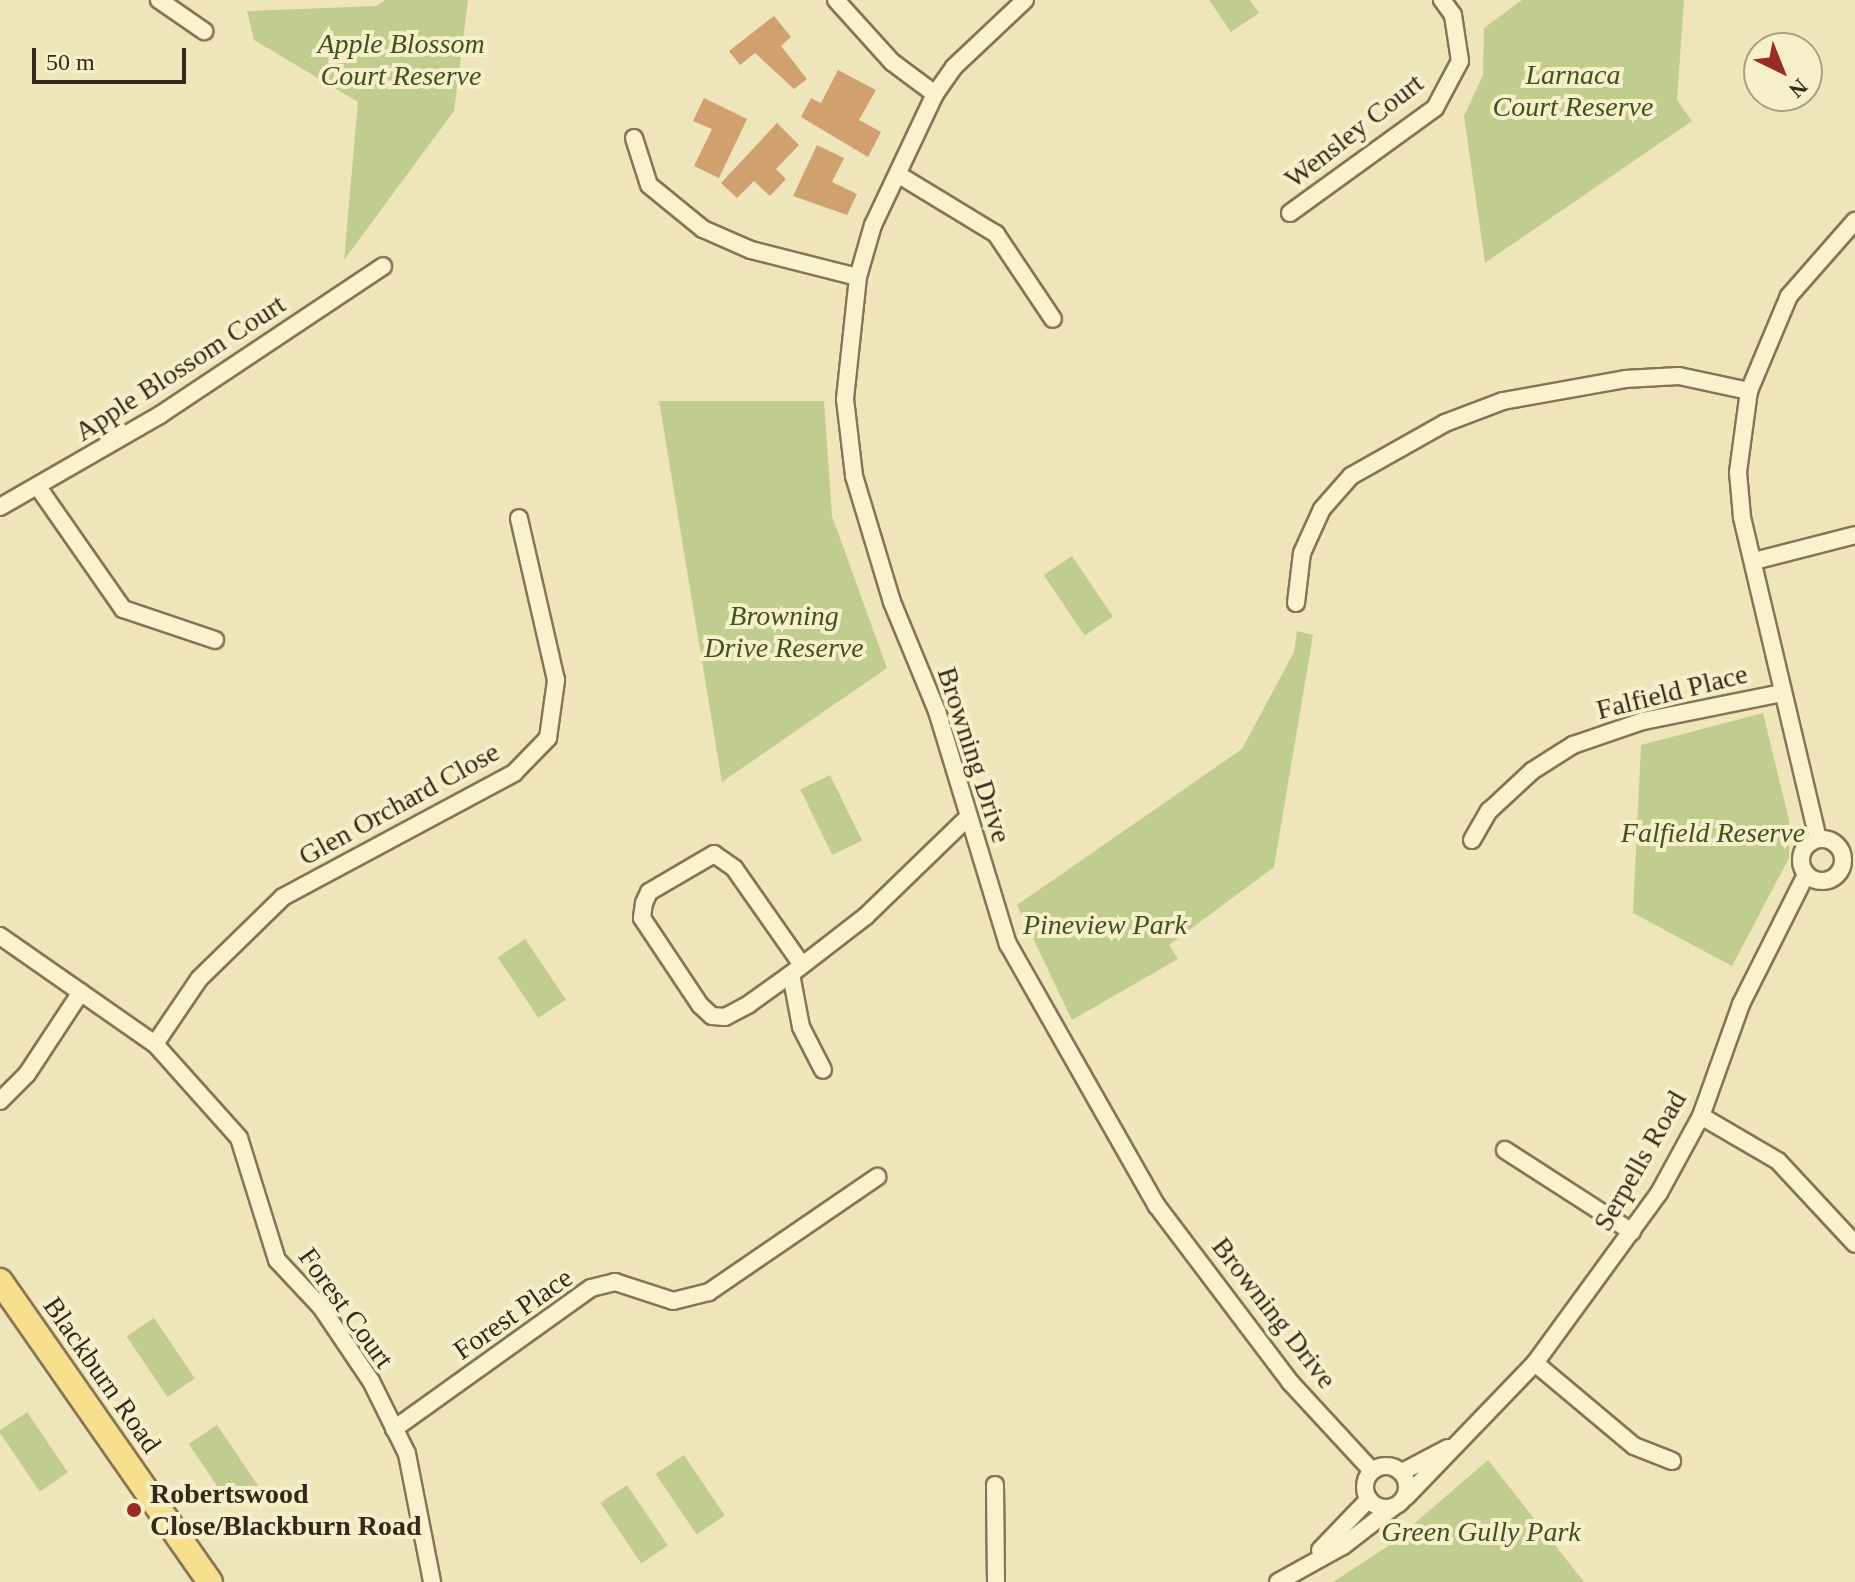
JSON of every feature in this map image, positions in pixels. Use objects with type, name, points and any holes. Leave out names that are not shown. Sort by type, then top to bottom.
[{"type":"main road","name":"Blackburn Road","points":[[0,1281],[210,1582]]},
{"type":"street","points":[[159,0],[204,31]]},
{"type":"street","points":[[836,0],[892,62],[935,94]]},
{"type":"street","name":"Browning Drive","points":[[1025,0],[954,67],[935,94],[873,225],[858,277],[845,399],[854,476],[892,602],[937,711],[966,819],[1008,944],[1157,1206],[1290,1382],[1372,1471]]},
{"type":"street","name":"Wensley Court","points":[[1290,213],[1435,108],[1460,61],[1453,15],[1442,0]]},
{"type":"street","points":[[634,138],[649,185],[672,210],[751,250],[858,277]]},
{"type":"street","points":[[899,175],[996,234],[1053,319]]},
{"type":"street","points":[[1818,839],[1782,693],[1738,472],[1749,391],[1789,296],[1855,221]]},
{"type":"street","name":"Apple Blossom Court","points":[[0,507],[160,415],[383,266]]},
{"type":"street","points":[[1296,603],[1302,553],[1322,509],[1351,476],[1445,423],[1503,401],[1625,379],[1679,376],[1749,391]]},
{"type":"street","points":[[38,487],[123,609],[215,640]]},
{"type":"street","name":"Glen Orchard Close","points":[[155,1044],[199,979],[283,897],[514,773],[548,738],[556,680],[519,518]]},
{"type":"street","points":[[1754,561],[1855,535]]},
{"type":"street","name":"Falfield Place","points":[[1472,840],[1489,811],[1532,771],[1573,745],[1643,721],[1782,693]]},
{"type":"street","points":[[823,1070],[801,1027],[796,969],[726,860],[702,855],[649,892],[642,918],[712,1016],[725,1017],[796,969],[866,916],[966,819]]},
{"type":"street","points":[[1818,839],[1838,845],[1849,869],[1827,881],[1806,875],[1802,853],[1818,839]]},
{"type":"street","name":"Serpells Road","points":[[1406,1497],[1535,1363],[1632,1232],[1701,1116],[1741,1004],[1806,875]]},
{"type":"street","name":"Forest Court","points":[[0,936],[155,1044],[239,1138],[277,1260],[321,1307],[371,1381],[407,1454],[424,1520],[432,1582]]},
{"type":"street","points":[[0,1101],[27,1074],[81,992]]},
{"type":"street","points":[[1701,1116],[1778,1161],[1855,1244]]},
{"type":"street","points":[[1505,1150],[1632,1232]]},
{"type":"street","name":"Forest Place","points":[[394,1429],[591,1288],[615,1282],[673,1301],[709,1292],[877,1177]]},
{"type":"street","points":[[1535,1363],[1634,1446],[1672,1461]]},
{"type":"street","name":"Serpells Road","points":[[1402,1472],[1462,1438]]},
{"type":"street","points":[[1278,1582],[1348,1527],[1368,1500],[1365,1485],[1372,1471],[1387,1465],[1402,1472],[1406,1497],[1343,1546],[1297,1569]]},
{"type":"street","points":[[995,1485],[996,1582]]},
{"type":"street","points":[[1368,1500],[1392,1508]]},
{"type":"green space","name":"Apple Blossom Court Reserve","points":[[385,0],[468,0],[454,111],[344,260],[358,102],[254,40],[247,11],[376,6]]},
{"type":"green space","points":[[1209,0],[1250,0],[1259,13],[1231,32]]},
{"type":"green space","name":"Larnaca Court Reserve","points":[[1522,0],[1684,0],[1677,100],[1692,121],[1485,263],[1464,116],[1483,75],[1484,28]]},
{"type":"green space","name":"Browning Drive Reserve","points":[[659,401],[824,401],[832,516],[887,668],[722,782]]},
{"type":"green space","points":[[1072,556],[1113,617],[1085,636],[1044,575]]},
{"type":"green space","name":"Pineview Park","points":[[1297,631],[1313,635],[1274,867],[1169,945],[1178,959],[1072,1020],[1017,905],[1242,749],[1294,652]]},
{"type":"green space","name":"Falfield Reserve","points":[[1763,713],[1789,820],[1789,858],[1732,966],[1633,913],[1641,745]]},
{"type":"green space","points":[[830,775],[862,841],[832,855],[800,789]]},
{"type":"green space","points":[[525,939],[566,1000],[538,1018],[498,957]]},
{"type":"green space","points":[[154,1318],[195,1379],[167,1397],[127,1336]]},
{"type":"green space","points":[[27,1412],[68,1473],[40,1492],[0,1433]]},
{"type":"green space","points":[[217,1425],[258,1486],[230,1505],[189,1444]]},
{"type":"green space","points":[[684,1455],[725,1516],[697,1535],[656,1474]]},
{"type":"green space","name":"Green Gully Park","points":[[1488,1460],[1584,1582],[1333,1582],[1387,1547]]},
{"type":"green space","points":[[627,1485],[668,1546],[641,1563],[600,1503]]},
{"type":"building","points":[[774,16],[791,37],[781,46],[807,79],[794,89],[755,53],[740,65],[729,51]]},
{"type":"building","points":[[838,70],[876,90],[859,120],[881,132],[868,157],[801,117],[811,98],[821,103]]},
{"type":"building","points":[[704,98],[747,119],[719,178],[694,166],[712,129],[693,121]]},
{"type":"building","points":[[777,123],[799,145],[776,169],[786,179],[770,196],[754,181],[737,198],[721,183]]},
{"type":"building","points":[[817,145],[844,158],[832,182],[857,194],[847,215],[793,196]]},
{"type":"place","name":"Robertswood Close/Blackburn Road","points":[[134,1510]]}]
